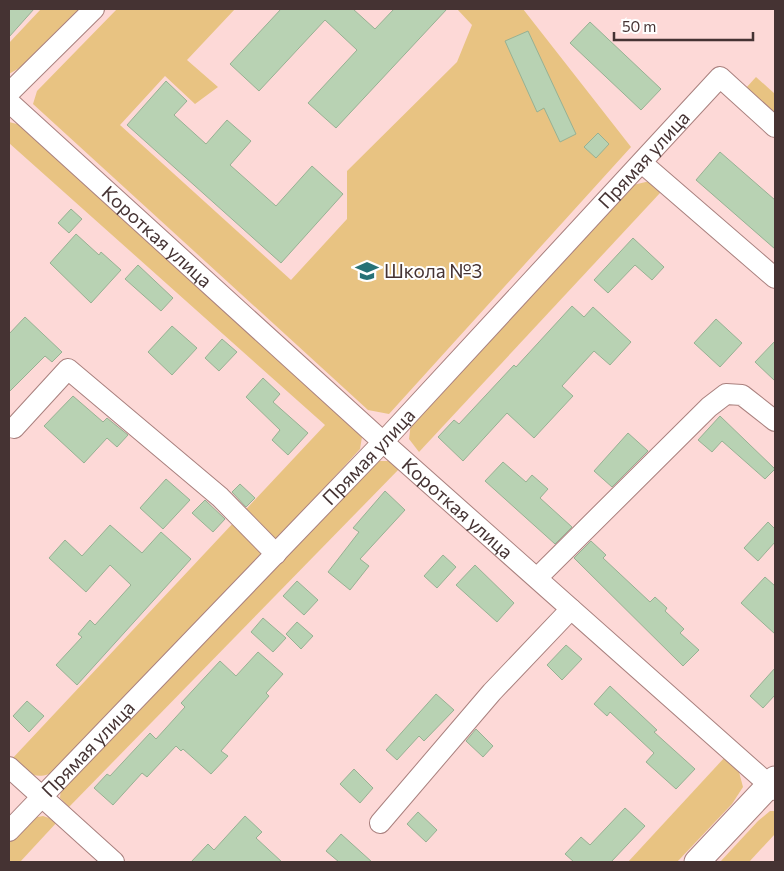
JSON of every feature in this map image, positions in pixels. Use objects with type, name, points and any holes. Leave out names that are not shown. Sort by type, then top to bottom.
[{"type":"main road","points":[[697,862],[773,785]]},
{"type":"street","points":[[9,93],[94,9]]},
{"type":"street","name":"Прямая улица","points":[[9,831],[383,442],[720,77],[775,126]]},
{"type":"street","name":"Короткая улица","points":[[9,102],[383,442],[773,785]]},
{"type":"street","points":[[642,163],[775,278]]},
{"type":"street","points":[[14,428],[68,369],[220,498],[276,554]]},
{"type":"street","points":[[536,578],[702,413],[726,394],[742,395],[775,421]]},
{"type":"street","points":[[380,823],[492,692],[571,609]]},
{"type":"street","points":[[9,768],[114,862]]},
{"type":"shaded area","points":[[41,9],[83,9],[33,60],[9,74],[9,43]]},
{"type":"shaded area","points":[[117,9],[235,9],[187,60],[218,87],[195,104],[165,76],[120,125],[291,280],[347,219],[347,171],[457,62],[472,25],[457,9],[523,9],[631,147],[389,414],[368,410],[33,104],[37,91]]},
{"type":"shaded area","points":[[756,77],[775,94],[775,114],[746,88]]},
{"type":"shaded area","points":[[9,122],[21,125],[354,423],[362,437],[360,449],[329,483],[58,769],[39,776],[22,770],[11,760],[325,425],[9,143]]},
{"type":"shaded area","points":[[650,181],[660,193],[419,452],[409,439],[411,423],[633,185]]},
{"type":"shaded area","points":[[374,461],[388,461],[401,467],[69,807],[60,798],[61,787]]},
{"type":"shaded area","points":[[725,757],[739,772],[743,787],[732,804],[677,862],[628,862]]},
{"type":"shaded area","points":[[770,811],[775,811],[775,834],[749,862],[720,862],[758,821]]},
{"type":"shaded area","points":[[43,816],[58,821],[20,862],[9,862],[9,840],[32,818]]},
{"type":"building","points":[[9,9],[34,9],[9,37]]},
{"type":"building","points":[[281,9],[353,9],[375,29],[394,9],[447,9],[336,128],[308,103],[357,50],[325,20],[259,91],[230,64]]},
{"type":"building","points":[[590,22],[661,89],[641,110],[570,43]]},
{"type":"building","points":[[528,31],[576,134],[560,142],[544,108],[537,112],[505,41]]},
{"type":"building","points":[[166,81],[187,101],[174,115],[206,144],[227,120],[251,141],[230,165],[276,206],[312,166],[343,194],[281,263],[127,125]]},
{"type":"building","points":[[598,133],[609,144],[596,158],[584,147]]},
{"type":"building","points":[[720,152],[775,200],[775,249],[696,180]]},
{"type":"building","points":[[71,209],[82,219],[69,233],[58,223]]},
{"type":"building","points":[[76,234],[99,255],[101,252],[121,270],[91,303],[50,263]]},
{"type":"building","points":[[633,238],[664,267],[652,280],[635,265],[608,293],[594,280]]},
{"type":"building","points":[[138,265],[173,298],[161,311],[125,279]]},
{"type":"building","points":[[572,306],[584,317],[593,307],[631,342],[610,365],[594,351],[562,386],[573,396],[534,438],[507,413],[463,461],[438,437],[454,420],[459,424],[514,365],[516,367]]},
{"type":"building","points":[[25,317],[62,352],[52,362],[45,356],[9,392],[9,334]]},
{"type":"building","points":[[716,319],[742,343],[720,367],[694,343]]},
{"type":"building","points":[[172,326],[197,348],[172,375],[148,352]]},
{"type":"building","points":[[222,339],[237,352],[219,371],[205,358]]},
{"type":"building","points":[[775,341],[775,381],[755,362]]},
{"type":"building","points":[[263,378],[280,394],[273,402],[308,433],[288,455],[272,440],[280,430],[246,397]]},
{"type":"building","points":[[73,396],[103,422],[107,418],[128,435],[117,447],[107,438],[84,463],[44,426]]},
{"type":"building","points":[[720,416],[775,469],[765,479],[722,441],[712,452],[698,440]]},
{"type":"building","points":[[628,433],[648,451],[612,487],[594,471]]},
{"type":"building","points":[[503,462],[526,482],[532,475],[548,489],[540,498],[572,527],[555,544],[485,481]]},
{"type":"building","points":[[166,479],[190,500],[163,529],[140,508]]},
{"type":"building","points":[[240,484],[255,498],[246,507],[232,492]]},
{"type":"building","points":[[385,491],[405,510],[360,559],[369,566],[350,590],[328,572],[359,532],[353,528]]},
{"type":"building","points":[[205,500],[225,519],[213,532],[192,513]]},
{"type":"building","points":[[768,522],[775,529],[775,542],[758,561],[744,548]]},
{"type":"building","points":[[110,525],[142,553],[161,532],[191,559],[77,685],[56,665],[82,637],[78,634],[90,620],[95,625],[131,585],[110,565],[86,592],[49,558],[65,540],[82,556]]},
{"type":"building","points":[[591,541],[606,555],[603,558],[650,602],[655,597],[667,608],[665,611],[684,629],[680,633],[699,650],[683,666],[574,558]]},
{"type":"building","points":[[443,555],[456,567],[437,588],[424,576]]},
{"type":"building","points":[[475,565],[514,603],[497,622],[456,585]]},
{"type":"building","points":[[765,577],[775,586],[775,634],[741,603]]},
{"type":"building","points":[[297,581],[318,600],[304,615],[283,596]]},
{"type":"building","points":[[263,618],[286,638],[273,652],[251,632]]},
{"type":"building","points":[[297,622],[313,636],[301,649],[286,634]]},
{"type":"building","points":[[566,645],[582,659],[562,680],[547,665]]},
{"type":"building","points":[[258,652],[283,674],[266,693],[269,696],[221,751],[228,756],[211,774],[183,749],[181,751],[176,746],[147,777],[142,773],[113,805],[94,788],[107,774],[110,776],[150,733],[156,739],[185,707],[181,703],[220,661],[236,676]]},
{"type":"building","points":[[775,668],[775,695],[763,708],[750,696]]},
{"type":"building","points":[[610,686],[657,730],[654,732],[695,769],[676,789],[646,762],[654,753],[610,712],[607,716],[594,704]]},
{"type":"building","points":[[436,694],[454,710],[424,741],[419,736],[397,760],[386,750]]},
{"type":"building","points":[[27,701],[44,716],[29,732],[13,716]]},
{"type":"building","points":[[476,729],[493,746],[483,757],[466,741]]},
{"type":"building","points":[[354,769],[373,788],[360,803],[340,784]]},
{"type":"building","points":[[625,808],[645,826],[611,862],[574,862],[565,854],[581,837],[590,845]]},
{"type":"building","points":[[418,812],[437,830],[426,842],[407,824]]},
{"type":"building","points":[[245,816],[262,832],[256,838],[282,862],[191,862],[208,844],[214,850]]},
{"type":"building","points":[[341,834],[372,862],[339,862],[326,851]]},
{"type":"place","name":"Школа №3","points":[[367,271]]}]
